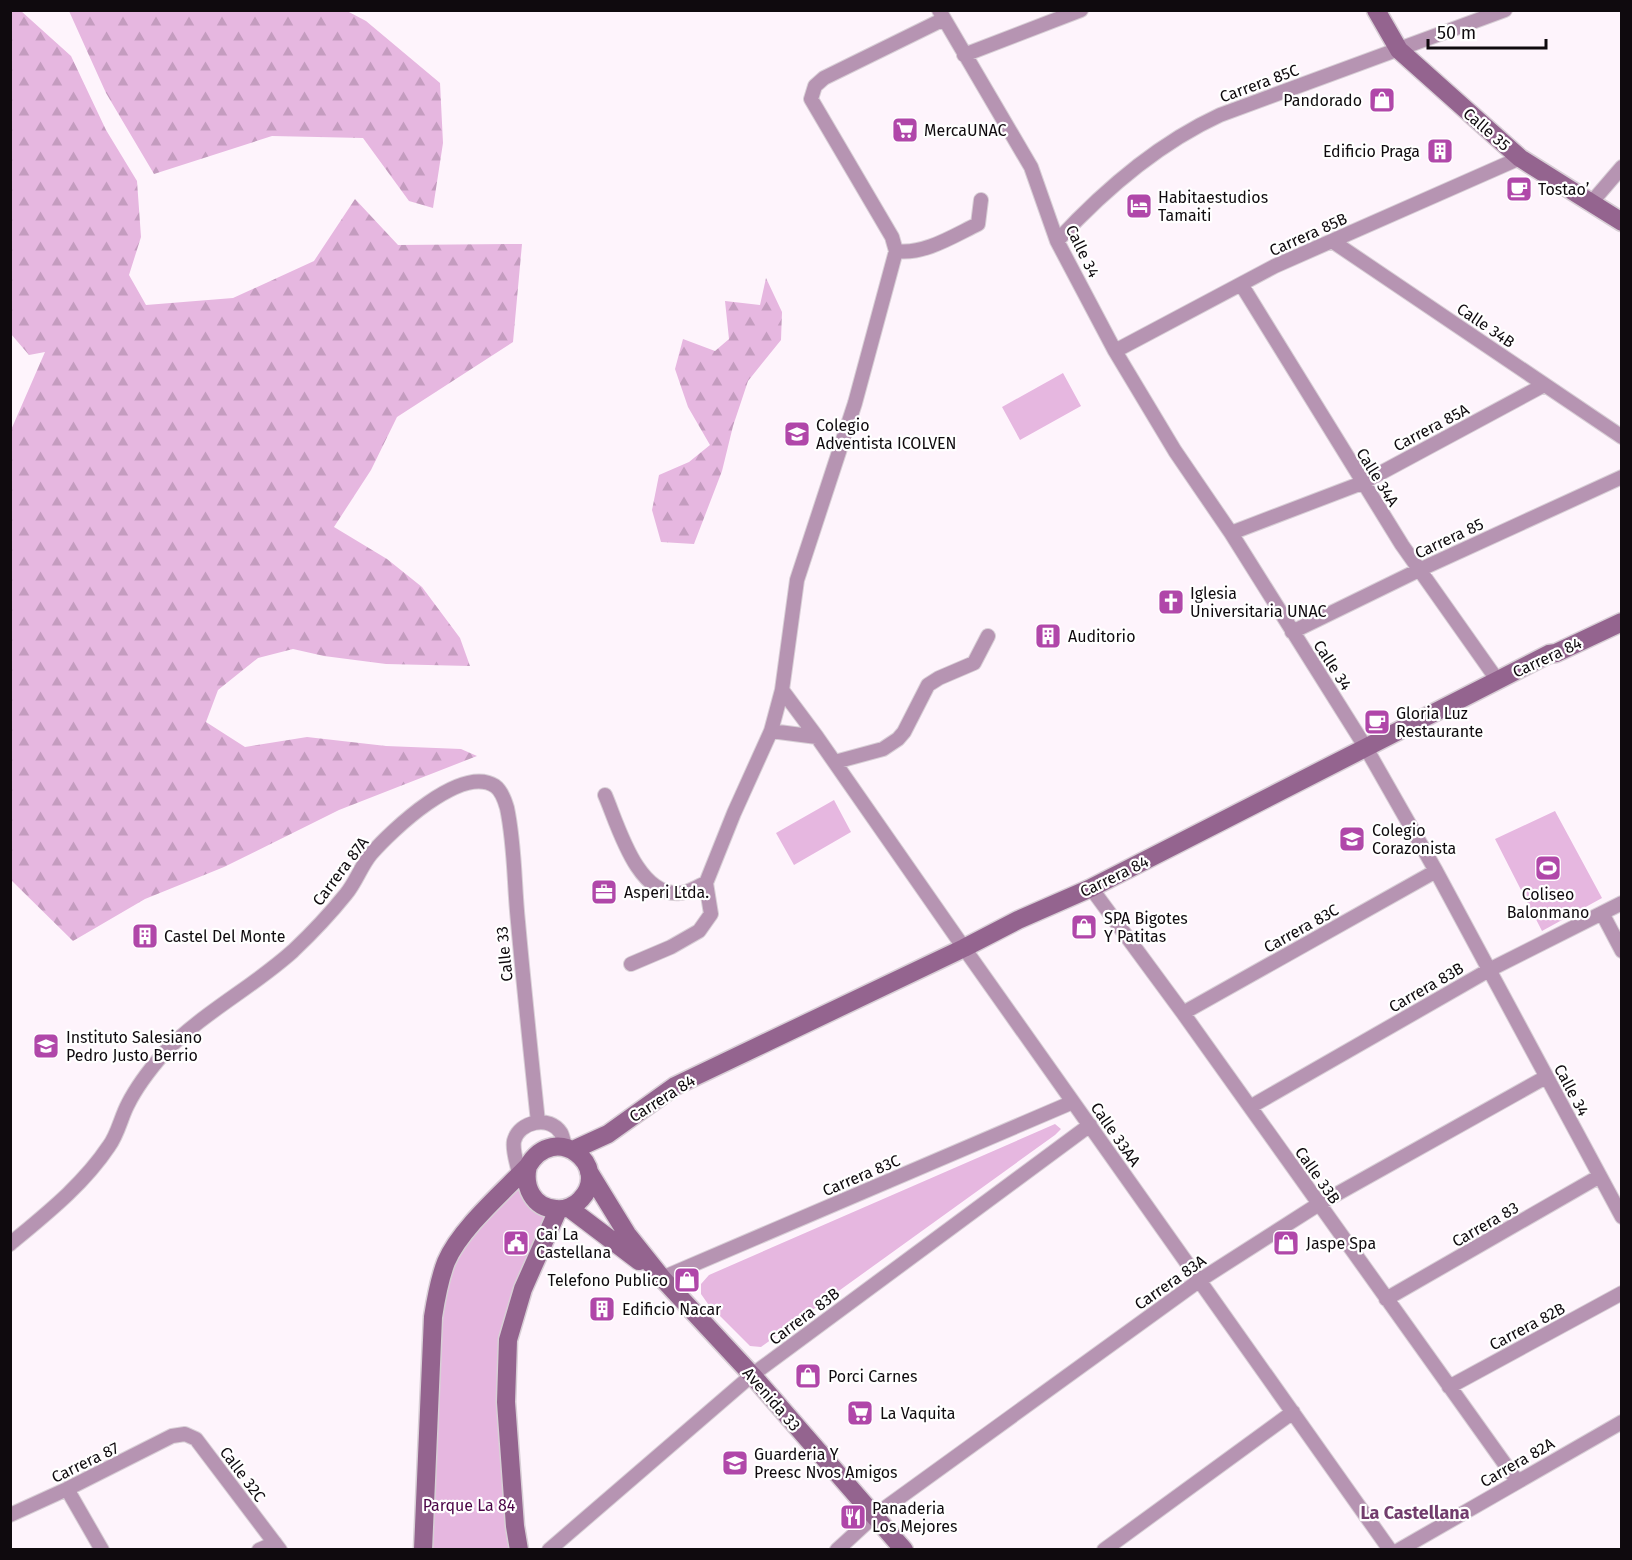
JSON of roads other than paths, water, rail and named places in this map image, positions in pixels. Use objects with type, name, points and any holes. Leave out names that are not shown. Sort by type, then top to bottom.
[{"type":"street","points":[[964,55],[1081,10]]},
{"type":"street","name":"Calle 35","points":[[1376,10],[1399,50],[1520,158],[1622,222]]},
{"type":"street","name":"Carrera 85C","points":[[1057,242],[1090,205],[1158,150],[1193,127],[1505,10]]},
{"type":"street","points":[[631,964],[671,947],[699,931],[711,914],[706,883],[771,731],[782,690],[797,580],[855,404],[896,251],[892,237],[812,99],[815,86],[824,78],[941,15]]},
{"type":"street","name":"Calle 34","points":[[941,15],[1031,167],[1057,242],[1116,351],[1175,451],[1231,533],[1366,748],[1436,871],[1622,1217]]},
{"type":"street","name":"Carrera 85B","points":[[1116,351],[1241,284],[1520,158]]},
{"type":"street","points":[[1591,204],[1622,167]]},
{"type":"street","points":[[896,251],[909,253],[933,245],[978,224],[981,200]]},
{"type":"street","name":"Calle 34B","points":[[1332,241],[1622,438]]},
{"type":"street","name":"Calle 34A","points":[[1241,284],[1362,483],[1419,570],[1498,681]]},
{"type":"street","name":"Carrera 85A","points":[[1231,533],[1362,483],[1544,385]]},
{"type":"street","name":"Carrera 85","points":[[1292,632],[1419,570],[1622,477]]},
{"type":"street","name":"Carrera 84","points":[[578,1158],[675,1086],[1018,920],[1091,888],[1549,654],[1556,653],[1622,622]]},
{"type":"street","points":[[835,762],[883,749],[898,739],[904,732],[928,685],[974,663],[988,636]]},
{"type":"street","name":"Calle 33AA","points":[[782,690],[1390,1550]]},
{"type":"street","points":[[771,731],[817,737]]},
{"type":"street","name":"Carrera 87A","points":[[10,1244],[66,1198],[110,1145],[129,1102],[163,1054],[199,1021],[236,997],[293,951],[347,892],[369,856],[393,831],[445,792],[466,784],[480,782],[495,786]]},
{"type":"street","name":"Calle 33","points":[[495,786],[504,797],[513,846],[517,919],[538,1122]]},
{"type":"street","points":[[605,795],[632,860],[645,878],[659,889],[680,893],[706,883]]},
{"type":"street","name":"Carrera 83C","points":[[1183,1014],[1436,871]]},
{"type":"street","name":"Calle 33B","points":[[1091,888],[1517,1481]]},
{"type":"street","name":"Carrera 83B","points":[[1250,1107],[1489,970],[1622,903]]},
{"type":"street","points":[[1602,913],[1622,951]]},
{"type":"street","name":"Carrera 83A","points":[[837,1550],[874,1516],[1200,1280],[1319,1204],[1546,1077]]},
{"type":"street","name":"Carrera 83C","points":[[662,1278],[1073,1102]]},
{"type":"street","points":[[538,1122],[555,1127],[578,1158],[588,1189],[577,1203],[564,1209],[542,1206],[532,1196],[514,1144],[516,1137],[525,1126],[538,1122]]},
{"type":"street","name":"Carrera 83B","points":[[549,1550],[752,1375],[1090,1125]]},
{"type":"street","points":[[423,1550],[433,1317],[438,1287],[446,1261],[455,1245],[539,1152],[556,1146],[578,1158]]},
{"type":"street","name":"Avenida 33","points":[[578,1158],[627,1234],[662,1278],[752,1375],[904,1550]]},
{"type":"street","name":"Carrera 83","points":[[1386,1299],[1600,1176]]},
{"type":"street","points":[[519,1550],[515,1526],[506,1402],[508,1340],[523,1289],[564,1209]]},
{"type":"street","name":"Avenida 33","points":[[564,1209],[662,1278]]},
{"type":"street","name":"Carrera 82B","points":[[1449,1387],[1622,1293]]},
{"type":"street","points":[[1104,1550],[1293,1412]]},
{"type":"street","name":"Carrera 82A","points":[[1399,1550],[1622,1422]]},
{"type":"street","name":"Calle 32C","points":[[172,1437],[185,1434],[196,1439],[277,1546]]},
{"type":"street","name":"Carrera 87","points":[[10,1515],[172,1437]]},
{"type":"street","points":[[67,1489],[102,1550]]},
{"type":"street","points":[[259,1550],[277,1546]]},
{"type":"place","name":"Pandorado","points":[[1382,100]]},
{"type":"place","name":"MercaUNAC","points":[[905,130]]},
{"type":"place","name":"Edificio Praga","points":[[1440,151]]},
{"type":"place","name":"Tostao’","points":[[1519,189]]},
{"type":"place","name":"Habitaestudios Tamaiti","points":[[1139,206]]},
{"type":"place","name":"Colegio Adventista ICOLVEN","points":[[797,434]]},
{"type":"place","name":"Iglesia Universitaria UNAC","points":[[1171,602]]},
{"type":"place","name":"Auditorio","points":[[1048,636]]},
{"type":"place","name":"Gloria Luz Restaurante","points":[[1377,722]]},
{"type":"place","name":"Colegio Corazonista","points":[[1352,839]]},
{"type":"place","name":"Coliseo Balonmano","points":[[1548,868]]},
{"type":"place","name":"Asperi Ltda.","points":[[604,892]]},
{"type":"place","name":"SPA Bigotes Y Patitas","points":[[1084,927]]},
{"type":"place","name":"Castel Del Monte","points":[[145,936]]},
{"type":"place","name":"Instituto Salesiano Pedro Justo Berrio","points":[[46,1046]]},
{"type":"place","name":"Cai La Castellana","points":[[516,1243]]},
{"type":"place","name":"Jaspe Spa","points":[[1286,1243]]},
{"type":"place","name":"Telefono Publico","points":[[687,1280]]},
{"type":"place","name":"Edificio Nacar","points":[[602,1309]]},
{"type":"place","name":"Porci Carnes","points":[[808,1376]]},
{"type":"place","name":"La Vaquita","points":[[860,1413]]},
{"type":"place","name":"Guarderia Y Preesc Nvos Amigos","points":[[735,1463]]},
{"type":"place","name":"Panaderia Los Mejores","points":[[853,1517]]},
{"type":"district","name":"La Castellana","points":[[1415,1513]]},
{"type":"park label","name":"Parque La 84","points":[[469,1505]]}]
